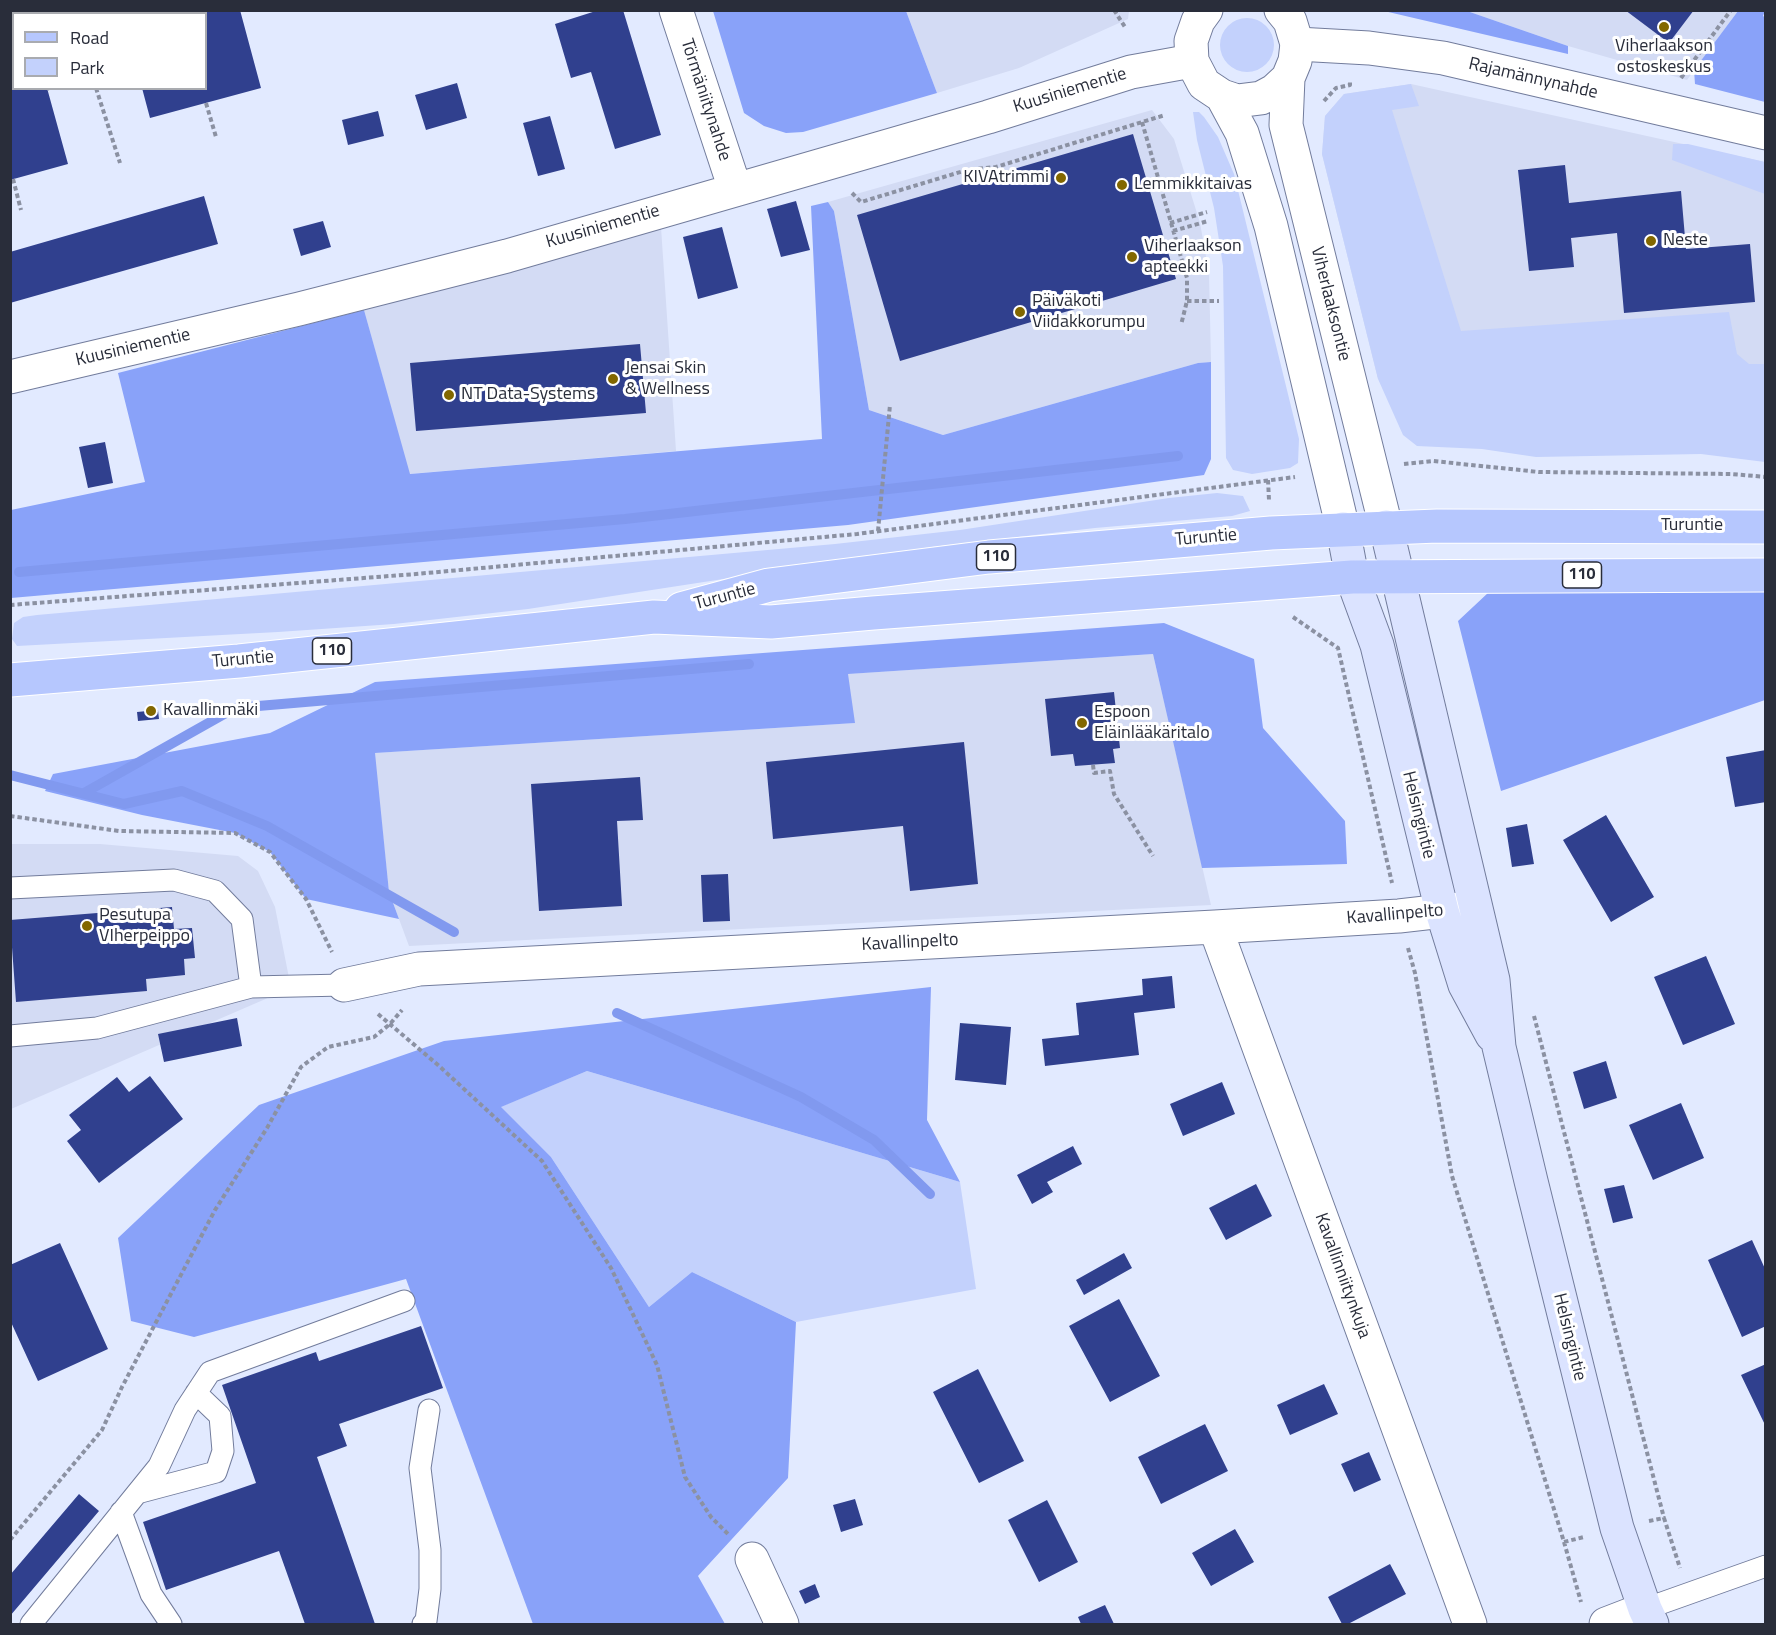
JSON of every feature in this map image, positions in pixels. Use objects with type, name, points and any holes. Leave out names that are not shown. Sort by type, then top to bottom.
[{"type":"main road","name":"Turuntie","points":[[654,617],[769,585],[989,557],[1271,533],[1386,527],[1766,527]]},
{"type":"main road","name":"Helsingintie","points":[[1386,527],[1493,980],[1499,1047],[1617,1528],[1648,1617]]},
{"type":"main road","name":"Helsingintie","points":[[1343,529],[1352,577],[1377,645],[1442,911],[1466,985],[1499,1047]]},
{"type":"main road","name":"Turuntie","points":[[10,680],[239,661],[654,617],[771,622],[1352,577],[1766,575]]},
{"type":"street","name":"Törmäniitynahde","points":[[676,10],[735,189]]},
{"type":"street","points":[[1206,10],[1198,21],[1191,41],[1191,61],[1204,84],[1222,96],[1238,101],[1261,98],[1274,91],[1288,78]]},
{"type":"street","points":[[1281,10],[1290,21],[1297,44]]},
{"type":"street","name":"Viherlaaksontie","points":[[1297,44],[1296,62],[1288,78],[1286,125],[1386,527]]},
{"type":"street","name":"Rajamännynahde","points":[[1297,44],[1369,48],[1443,58],[1766,133]]},
{"type":"street","name":"Kuusiniementie","points":[[10,377],[300,309],[496,258],[988,117],[1131,72],[1191,61]]},
{"type":"street","points":[[1222,96],[1242,133],[1271,226],[1343,529]]},
{"type":"street","name":"Kavallinpelto","points":[[344,985],[419,969],[1215,927],[1399,916],[1476,908]]},
{"type":"street","name":"Kavallinniitynkuja","points":[[1215,927],[1470,1624]]},
{"type":"street","points":[[752,1559],[783,1624]]},
{"type":"street","points":[[1606,1624],[1648,1617]]},
{"type":"lane","points":[[10,888],[174,880],[215,891],[242,919],[251,987]]},
{"type":"lane","points":[[10,1036],[97,1028],[251,987],[344,985]]},
{"type":"lane","points":[[31,1624],[159,1466],[185,1410],[210,1371],[404,1301]]},
{"type":"lane","points":[[137,1493],[216,1472],[224,1451],[220,1416],[196,1393]]},
{"type":"lane","points":[[423,1624],[426,1621],[430,1589],[430,1550],[420,1468],[429,1410]]},
{"type":"lane","points":[[122,1512],[151,1594],[171,1624]]},
{"type":"lane","points":[[1648,1617],[1766,1566]]},
{"type":"path","points":[[1114,10],[1125,27]]},
{"type":"path","points":[[1657,109],[1731,10]]},
{"type":"path","points":[[97,90],[120,163]]},
{"type":"path","points":[[206,103],[216,137]]},
{"type":"path","points":[[849,190],[861,201],[967,170],[996,166],[1165,115]]},
{"type":"path","points":[[1142,122],[1187,278],[1187,301],[1181,325]]},
{"type":"path","points":[[13,179],[21,210]]},
{"type":"path","points":[[1170,223],[1207,212]]},
{"type":"path","points":[[1173,231],[1208,221]]},
{"type":"path","points":[[1187,301],[1219,301]]},
{"type":"path","points":[[878,531],[890,405]]},
{"type":"path","points":[[1371,468],[1433,461],[1539,472],[1731,474],[1766,477]]},
{"type":"path","points":[[10,605],[416,574],[878,531],[1330,473]]},
{"type":"path","points":[[1268,480],[1271,533]]},
{"type":"path","points":[[1275,582],[1279,607],[1338,648],[1399,916],[1415,974],[1452,1176],[1581,1604]]},
{"type":"path","points":[[1093,765],[1094,773],[1110,771],[1114,794],[1153,856]]},
{"type":"path","points":[[10,1540],[102,1430],[122,1387],[215,1210],[267,1128],[301,1067],[328,1047],[374,1037],[390,1024],[542,1161],[611,1268],[657,1365],[685,1477],[711,1517],[752,1559]]},
{"type":"shaded area","points":[[1129,10],[1128,19],[1019,68],[937,93],[906,11]]},
{"type":"shaded area","points":[[713,11],[906,11],[937,93],[803,132],[786,133],[764,126],[744,113]]},
{"type":"shaded area","points":[[1384,11],[1467,11],[1568,46],[1568,54]]},
{"type":"shaded area","points":[[1467,11],[1738,11],[1687,80],[1568,46]]},
{"type":"shaded area","points":[[1738,11],[1765,11],[1763,16],[1766,18],[1765,102],[1695,84],[1694,70]]},
{"type":"shaded area","points":[[1411,84],[1765,162],[1765,364],[1378,379],[1322,154],[1325,116],[1344,94]]},
{"type":"shaded area","points":[[1152,110],[1174,139],[1200,223],[1209,273],[1211,362],[1198,363],[943,435],[869,410],[834,211],[828,202]]},
{"type":"shaded area","points":[[828,202],[834,211],[869,410],[943,435],[1198,363],[1211,362],[1211,459],[1204,475],[848,525],[11,598],[11,510],[145,482],[118,373],[364,310],[410,474],[822,439],[811,206]]},
{"type":"shaded area","points":[[661,227],[676,451],[409,474],[364,310]]},
{"type":"shaded area","points":[[1765,586],[1765,700],[1501,791],[1458,621],[1489,592]]},
{"type":"shaded area","points":[[1164,623],[1254,659],[1263,728],[1345,821],[1347,864],[1202,868],[1153,654],[848,674],[855,723],[375,753],[389,892],[399,919],[306,899],[270,852],[235,833],[142,815],[45,791],[53,774],[270,733],[375,682]]},
{"type":"shaded area","points":[[1153,654],[1211,905],[409,946],[389,892],[374,753],[854,723],[847,674]]},
{"type":"shaded area","points":[[11,844],[100,844],[238,856],[258,871],[275,907],[291,988],[11,1109]]},
{"type":"shaded area","points":[[931,987],[927,1120],[960,1182],[587,1071],[501,1107],[551,1157],[649,1307],[692,1272],[796,1322],[788,1478],[698,1576],[725,1624],[533,1624],[406,1279],[194,1337],[131,1321],[118,1238],[259,1105],[444,1041]]},
{"type":"green space","points":[[1247,18],[1266,26],[1274,45],[1266,64],[1247,72],[1228,64],[1220,45],[1228,26]]},
{"type":"green space","points":[[1411,84],[1419,106],[1392,110],[1461,331],[1729,312],[1737,354],[1749,364],[1765,364],[1765,462],[1701,454],[1536,457],[1482,449],[1417,446],[1403,435],[1378,379],[1322,154],[1325,116],[1344,94]]},
{"type":"green space","points":[[1193,112],[1199,112],[1204,117],[1218,137],[1234,174],[1299,439],[1298,463],[1290,468],[1252,474],[1233,470],[1226,458],[1223,266],[1214,208],[1197,140]]},
{"type":"green space","points":[[1673,144],[1688,144],[1765,162],[1765,194],[1672,160]]},
{"type":"green space","points":[[1217,493],[1243,496],[1250,511],[1232,516],[1095,528],[932,547],[528,609],[394,624],[17,646],[12,639],[14,623],[23,617],[37,615],[835,544],[960,530],[1169,498]]},
{"type":"green space","points":[[587,1071],[960,1182],[976,1289],[796,1322],[692,1272],[649,1307],[551,1157],[500,1107]]},
{"type":"building","points":[[121,10],[240,10],[261,88],[150,118],[143,90],[207,90],[207,12],[122,12]]},
{"type":"building","points":[[599,10],[623,10],[661,135],[615,149],[591,72],[571,78],[555,24]]},
{"type":"building","name":"Viherlaakson ostoskeskus","points":[[1625,10],[1694,10],[1669,43]]},
{"type":"building","points":[[12,60],[12,90],[48,90],[68,164],[10,180],[10,61]]},
{"type":"building","points":[[457,83],[467,118],[426,130],[415,95]]},
{"type":"building","points":[[378,111],[384,136],[348,145],[342,120]]},
{"type":"building","points":[[550,116],[565,169],[538,176],[523,123]]},
{"type":"building","points":[[1133,134],[1176,279],[900,361],[857,215]]},
{"type":"building","name":"Neste","points":[[1565,165],[1569,203],[1681,191],[1686,249],[1750,244],[1755,302],[1624,313],[1617,233],[1571,238],[1574,267],[1529,271],[1518,170]]},
{"type":"building","points":[[204,196],[218,244],[10,303],[10,252]]},
{"type":"building","points":[[796,201],[810,250],[781,257],[767,209]]},
{"type":"building","points":[[323,221],[331,247],[301,256],[293,229]]},
{"type":"building","points":[[722,227],[738,288],[698,299],[683,237]]},
{"type":"building","points":[[640,344],[646,413],[416,431],[410,363]]},
{"type":"building","points":[[105,442],[113,483],[88,488],[79,447]]},
{"type":"building","name":"Espoon Eläinlääkäritalo","points":[[1114,692],[1120,748],[1113,749],[1115,763],[1075,766],[1073,754],[1051,756],[1045,699]]},
{"type":"building","points":[[158,710],[159,719],[138,721],[137,712]]},
{"type":"building","points":[[964,742],[978,884],[910,891],[903,826],[773,839],[766,762]]},
{"type":"building","points":[[1766,750],[1766,802],[1735,807],[1726,757]]},
{"type":"building","points":[[640,777],[643,820],[617,821],[622,906],[539,911],[531,784]]},
{"type":"building","points":[[1606,815],[1654,897],[1611,922],[1563,840]]},
{"type":"building","points":[[1527,824],[1534,864],[1512,867],[1506,828]]},
{"type":"building","points":[[728,874],[730,921],[703,922],[701,875]]},
{"type":"building","points":[[172,907],[174,929],[192,928],[195,958],[184,959],[185,975],[146,979],[147,991],[16,1002],[10,920]]},
{"type":"building","points":[[1706,956],[1735,1024],[1683,1045],[1654,977]]},
{"type":"building","points":[[1172,976],[1175,1008],[1134,1013],[1139,1055],[1045,1066],[1042,1039],[1079,1035],[1076,1003],[1143,995],[1142,979]]},
{"type":"building","points":[[237,1018],[242,1046],[164,1062],[158,1034]]},
{"type":"building","points":[[960,1023],[1011,1027],[1006,1085],[955,1080]]},
{"type":"building","points":[[1606,1061],[1617,1098],[1584,1109],[1573,1072]]},
{"type":"building","points":[[150,1076],[183,1119],[99,1183],[67,1141],[81,1130],[69,1115],[117,1077],[129,1092]]},
{"type":"building","points":[[1222,1082],[1235,1114],[1183,1136],[1170,1104]]},
{"type":"building","points":[[1681,1103],[1704,1158],[1653,1180],[1629,1125]]},
{"type":"building","points":[[1073,1146],[1082,1164],[1047,1182],[1053,1192],[1032,1204],[1017,1175]]},
{"type":"building","points":[[1256,1184],[1272,1216],[1226,1240],[1209,1208]]},
{"type":"building","points":[[1624,1185],[1633,1218],[1613,1223],[1604,1189]]},
{"type":"building","points":[[1752,1240],[1766,1271],[1766,1326],[1742,1337],[1708,1260]]},
{"type":"building","points":[[60,1243],[108,1349],[38,1381],[10,1320],[10,1265]]},
{"type":"building","points":[[1124,1253],[1132,1268],[1084,1295],[1076,1280]]},
{"type":"building","points":[[1119,1299],[1160,1376],[1110,1402],[1069,1326]]},
{"type":"building","points":[[421,1326],[443,1388],[339,1424],[347,1446],[317,1457],[375,1624],[305,1624],[279,1551],[166,1590],[143,1522],[256,1483],[222,1385],[316,1352],[319,1361]]},
{"type":"building","points":[[1766,1364],[1766,1427],[1741,1375]]},
{"type":"building","points":[[978,1369],[1024,1461],[979,1483],[933,1392]]},
{"type":"building","points":[[1324,1384],[1338,1414],[1290,1435],[1277,1405]]},
{"type":"building","points":[[1205,1424],[1228,1471],[1161,1504],[1138,1457]]},
{"type":"building","points":[[1369,1452],[1381,1480],[1354,1492],[1341,1464]]},
{"type":"building","points":[[79,1494],[99,1511],[10,1616],[10,1575]]},
{"type":"building","points":[[855,1499],[863,1525],[841,1532],[833,1505]]},
{"type":"building","points":[[1047,1500],[1078,1562],[1039,1582],[1008,1520]]},
{"type":"building","points":[[1235,1529],[1254,1562],[1211,1586],[1192,1553]]},
{"type":"building","points":[[1390,1564],[1406,1594],[1348,1624],[1342,1624],[1328,1597]]},
{"type":"building","points":[[815,1584],[820,1597],[805,1604],[799,1591]]},
{"type":"building","points":[[1105,1605],[1114,1624],[1081,1624],[1078,1617]]},
{"type":"waterway","points":[[19,572],[625,519],[1178,456]]},
{"type":"waterway","points":[[84,793],[235,708],[749,664]]},
{"type":"waterway","points":[[10,775],[124,804],[182,791],[267,826],[454,932]]},
{"type":"waterway","points":[[617,1013],[801,1097],[874,1140],[930,1194]]},
{"type":"place","name":"Viherlaakson ostoskeskus","points":[[1664,27]]},
{"type":"place","name":"KIVAtrimmi","points":[[1061,178]]},
{"type":"place","name":"Lemmikkitaivas","points":[[1122,185]]},
{"type":"place","name":"Neste","points":[[1651,241]]},
{"type":"place","name":"Viherlaakson apteekki","points":[[1132,257]]},
{"type":"place","name":"Päiväkoti Viidakkorumpu","points":[[1020,312]]},
{"type":"place","name":"Jensai Skin & Wellness","points":[[613,379]]},
{"type":"place","name":"NT Data-Systems","points":[[449,395]]},
{"type":"place","name":"Kavallinmäki","points":[[151,711]]},
{"type":"place","name":"Espoon Eläinlääkäritalo","points":[[1082,723]]},
{"type":"place","name":"Pesutupa VIherpeippo","points":[[87,926]]}]
